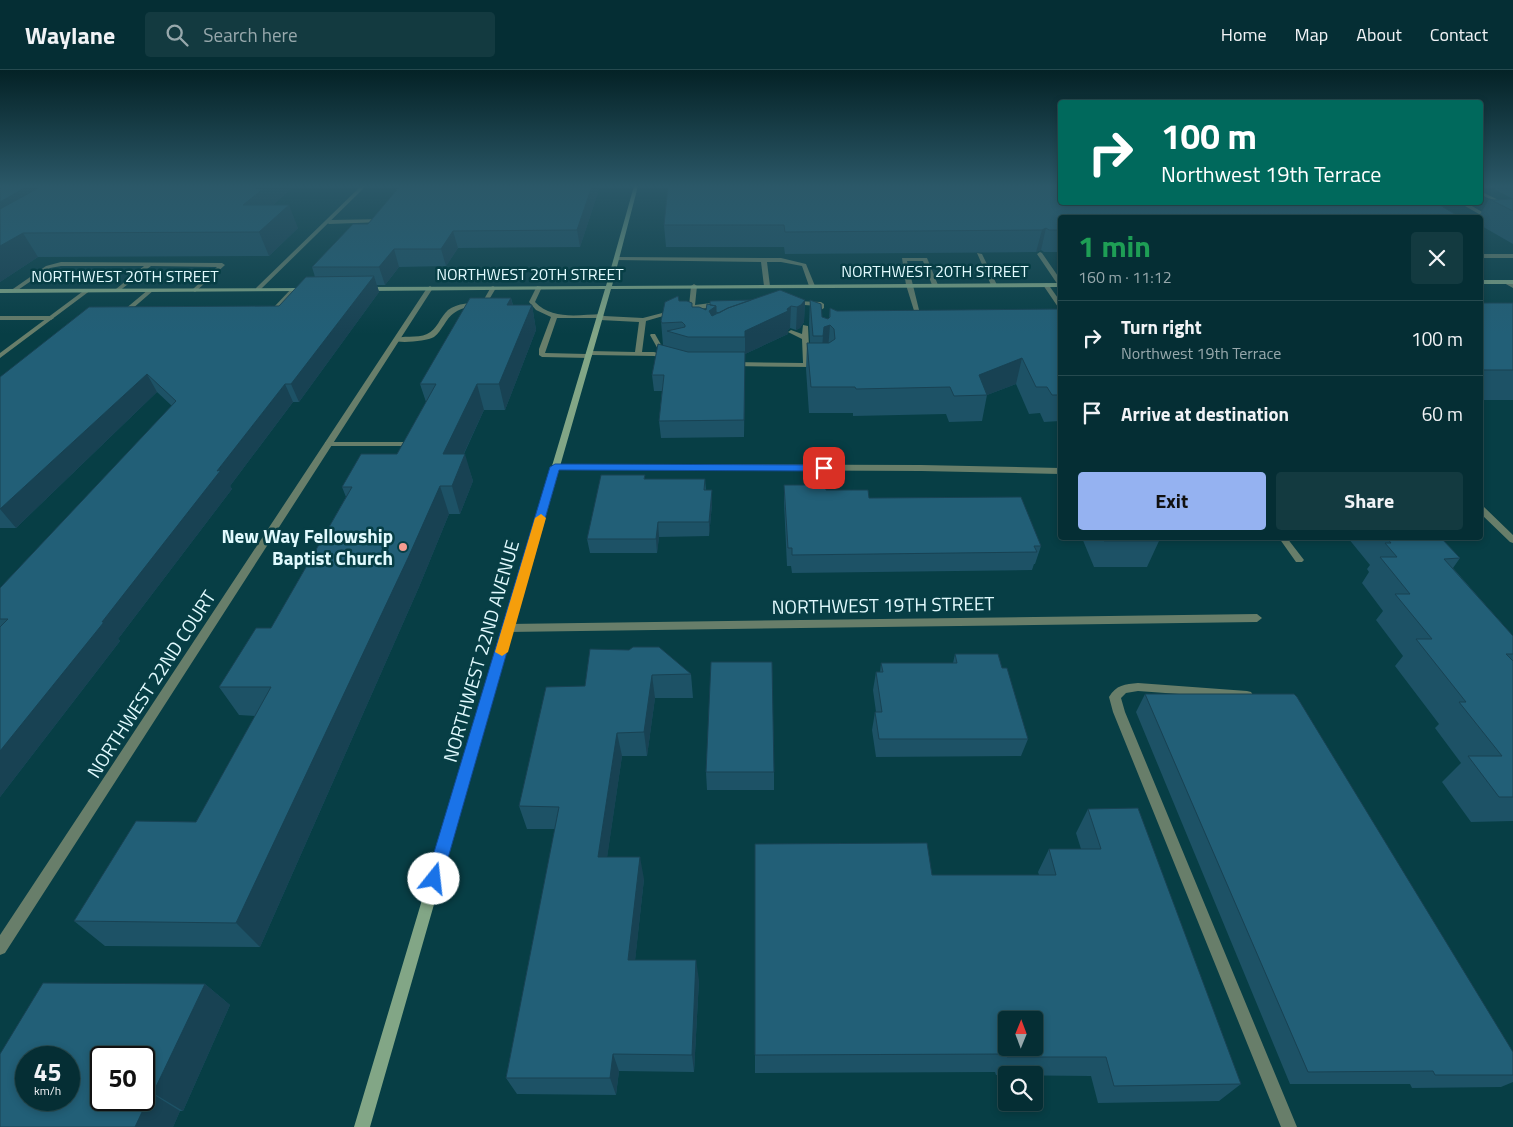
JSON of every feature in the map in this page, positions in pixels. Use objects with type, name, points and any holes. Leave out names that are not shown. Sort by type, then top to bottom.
[{"type":"main road","name":"NORTHWEST 22ND AVENUE","points":[[362,1127],[555,467],[610,287],[623,235]]},
{"type":"main road","points":[[1483,282],[1509,282]]},
{"type":"main road","name":"NORTHWEST 20TH STREET","points":[[363,289],[1058,284]]},
{"type":"main road","name":"NORTHWEST 20TH STREET","points":[[0,291],[314,289]]},
{"type":"street","points":[[258,289],[315,235]]},
{"type":"street","points":[[979,254],[994,285]]},
{"type":"street","points":[[1040,254],[1058,281]]},
{"type":"street","points":[[1483,256],[1513,256]]},
{"type":"street","points":[[919,317],[908,285],[904,259],[916,257],[925,259],[934,285]]},
{"type":"street","points":[[617,259],[781,260],[804,265],[812,286]]},
{"type":"street","points":[[764,260],[767,286]]},
{"type":"street","points":[[13,291],[48,267],[60,264],[222,265],[195,290]]},
{"type":"street","points":[[118,290],[150,264]]},
{"type":"street","points":[[1509,282],[1513,286]]},
{"type":"street","points":[[1046,285],[1058,303]]},
{"type":"street","points":[[689,308],[694,286]]},
{"type":"street","points":[[793,286],[789,304],[821,304],[821,308]]},
{"type":"street","name":"NORTHWEST 22ND COURT","points":[[0,948],[430,288]]},
{"type":"street","points":[[396,340],[419,339],[432,335],[450,312],[459,307],[485,302],[493,288]]},
{"type":"street","points":[[539,288],[532,302],[537,309],[554,316],[644,320],[689,308],[709,307]]},
{"type":"street","points":[[265,310],[275,310],[294,289]]},
{"type":"street","points":[[0,356],[88,290]]},
{"type":"street","points":[[136,311],[126,311],[151,290]]},
{"type":"street","points":[[689,308],[699,315]]},
{"type":"street","points":[[554,316],[542,349],[542,355],[638,354],[661,351]]},
{"type":"street","points":[[909,317],[928,317]]},
{"type":"street","points":[[0,318],[51,318]]},
{"type":"street","points":[[638,354],[644,320]]},
{"type":"street","points":[[805,326],[807,365]]},
{"type":"street","points":[[791,332],[805,338]]},
{"type":"street","points":[[653,334],[661,351],[672,359]]},
{"type":"street","points":[[661,351],[666,341]]},
{"type":"street","points":[[719,364],[817,365]]},
{"type":"street","points":[[328,444],[421,444]]},
{"type":"street","points":[[555,467],[1058,471]]},
{"type":"street","points":[[1483,511],[1513,540]]},
{"type":"street","points":[[1284,540],[1299,560]]},
{"type":"street","name":"NORTHWEST 19TH STREET","points":[[508,628],[1257,618]]},
{"type":"street","points":[[1264,698],[1138,686],[1123,689],[1115,697],[1119,712],[1289,1127]]},
{"type":"building","points":[[0,235],[19,235],[0,246]]},
{"type":"building","points":[[342,235],[450,235],[441,249],[394,249],[379,267],[312,267]]},
{"type":"building","points":[[374,276],[291,384],[285,384],[217,471],[221,470],[102,622],[104,622],[0,751],[0,627],[8,619],[0,619],[0,588],[176,401],[147,374],[0,509],[0,377],[89,307],[279,306],[306,277]]},
{"type":"building","points":[[780,290],[805,300],[801,305],[797,307],[791,306],[787,309],[788,311],[745,331],[745,337],[688,337],[667,331],[685,327],[682,322],[662,323],[661,321],[665,302],[678,296],[679,301],[692,303],[692,307],[706,310],[707,304],[716,306],[709,311],[712,316],[728,308]]},
{"type":"building","points":[[470,298],[511,298],[507,305],[532,305],[499,384],[477,384],[443,454],[465,454],[452,486],[440,486],[236,923],[74,921],[136,821],[196,822],[271,687],[219,687],[256,628],[271,628],[352,487],[342,487],[361,454],[397,454],[436,384],[420,384]]},
{"type":"building","points":[[751,300],[719,313],[716,312],[716,306],[710,305],[710,301]]},
{"type":"building","points":[[810,300],[821,304],[822,317],[828,319],[830,317],[830,308],[837,311],[1058,309],[1058,395],[1052,395],[1047,387],[1036,387],[1022,358],[979,375],[987,395],[954,396],[950,387],[856,389],[855,387],[811,387],[807,343],[829,343],[835,339],[834,329],[830,325],[824,327],[823,336],[813,336]]},
{"type":"building","points":[[1483,303],[1513,303],[1513,370],[1483,370]]},
{"type":"building","points":[[658,344],[688,352],[745,352],[744,420],[659,421],[664,375],[652,375]]},
{"type":"building","points":[[601,475],[645,475],[644,479],[705,479],[704,490],[712,490],[709,522],[658,522],[656,539],[587,539]]},
{"type":"building","points":[[784,485],[825,485],[826,490],[868,490],[869,498],[1021,497],[1041,546],[1034,546],[1037,552],[792,555],[792,548],[788,548]]},
{"type":"building","points":[[1104,540],[1159,541],[1104,541]]},
{"type":"building","points":[[1389,540],[1443,540],[1460,558],[1444,559],[1513,636],[1513,654],[1506,654],[1513,661],[1513,797],[1499,797],[1468,756],[1502,756],[1459,702],[1466,702],[1416,639],[1432,639],[1395,594],[1410,594],[1380,557],[1397,557],[1385,543],[1391,543]]},
{"type":"building","points":[[633,647],[659,647],[691,674],[652,675],[644,732],[617,733],[598,857],[640,857],[628,960],[696,960],[692,1055],[613,1054],[610,1078],[506,1078],[559,807],[519,806],[546,687],[585,686],[590,649],[629,650]]},
{"type":"building","points":[[955,654],[998,654],[1002,668],[1007,668],[1028,739],[879,739],[875,712],[882,712],[876,672],[883,672],[881,663],[957,663]]},
{"type":"building","points":[[711,662],[772,662],[774,772],[706,772]]},
{"type":"building","points":[[1145,694],[1294,694],[1297,697],[1513,1052],[1513,1075],[1435,1075],[1433,1071],[1308,1072]]},
{"type":"building","points":[[1138,808],[1241,1084],[1114,1086],[1106,1057],[1007,1057],[1043,1056],[1043,1011],[998,1011],[998,1054],[755,1055],[755,844],[927,843],[932,875],[1056,875],[1049,849],[1101,849],[1088,809]]},
{"type":"building","points":[[43,983],[205,984],[155,1089],[155,1046],[90,1046],[90,1111],[143,1111],[135,1127],[0,1127],[0,1054]]},
{"type":"slow traffic","points":[[502,652],[541,518]]},
{"type":"place","name":"New Way Fellowship Baptist Church","points":[[403,547]]},
{"type":"route","points":[[434,879],[555,467],[824,468]]}]
